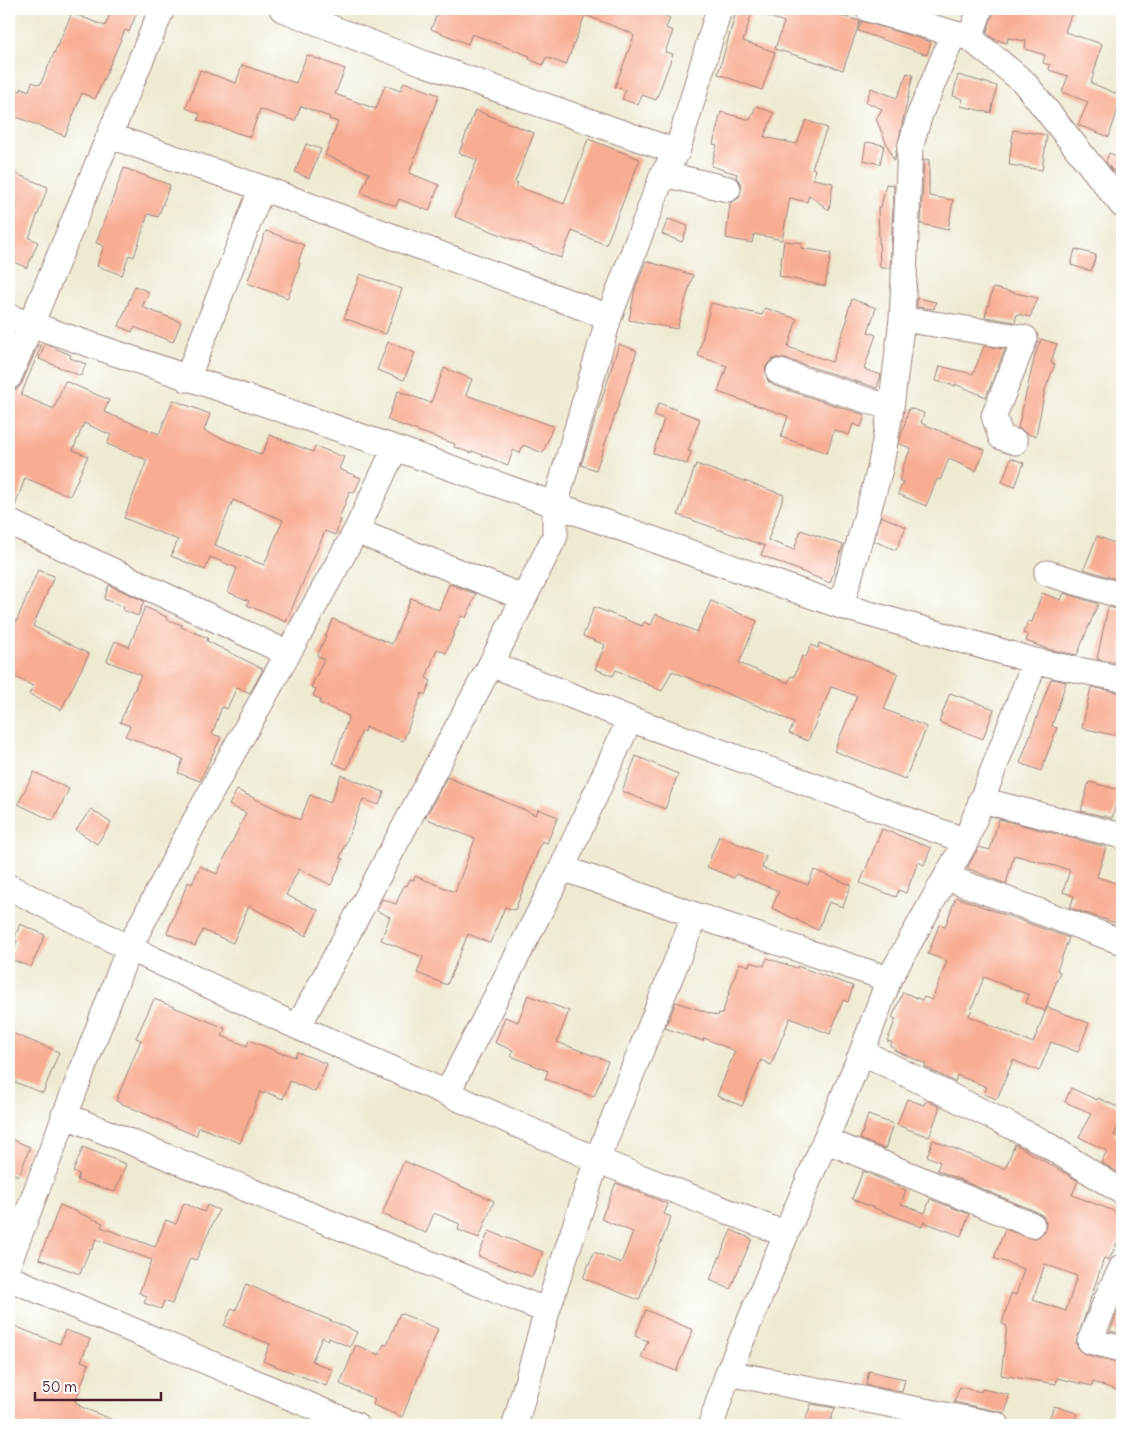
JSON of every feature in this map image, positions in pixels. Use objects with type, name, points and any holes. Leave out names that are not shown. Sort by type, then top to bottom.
[{"type":"street","points":[[9,377],[19,321],[110,136],[162,9]]},
{"type":"street","points":[[282,9],[423,63],[677,152]]},
{"type":"street","points":[[298,1027],[490,664],[555,536],[555,505],[609,317],[663,174],[677,152],[719,9]]},
{"type":"street","points":[[868,9],[899,14],[962,36],[1024,82],[1122,205]]},
{"type":"street","points":[[840,606],[880,470],[891,408],[902,319],[910,148],[920,114],[962,36],[980,9]]},
{"type":"street","points":[[110,136],[262,188],[609,317]]},
{"type":"street","points":[[663,174],[728,189]]},
{"type":"street","points":[[187,379],[262,188]]},
{"type":"street","points":[[902,319],[1025,338],[994,416],[1001,437],[1015,442]]},
{"type":"street","points":[[19,321],[395,448],[840,606],[1035,660],[1122,679]]},
{"type":"street","points":[[779,372],[891,408]]},
{"type":"street","points":[[9,1262],[129,948],[196,819],[356,530],[395,448]]},
{"type":"street","points":[[9,522],[287,653]]},
{"type":"street","points":[[356,530],[522,598]]},
{"type":"street","points":[[1047,573],[1122,596]]},
{"type":"street","points":[[711,1425],[728,1373],[862,1052],[889,979],[966,841],[1035,660]]},
{"type":"street","points":[[490,664],[630,719],[966,841]]},
{"type":"street","points":[[447,1093],[562,868],[630,719]]},
{"type":"street","points":[[981,800],[1122,836]]},
{"type":"street","points":[[562,868],[695,916],[889,979]]},
{"type":"street","points":[[946,877],[1122,942]]},
{"type":"street","points":[[9,887],[129,948],[298,1027],[597,1160],[785,1234]]},
{"type":"street","points":[[515,1425],[547,1311],[597,1160],[695,916]]},
{"type":"street","points":[[862,1052],[1041,1141],[1122,1192]]},
{"type":"street","points":[[64,1115],[547,1311]]},
{"type":"street","points":[[825,1140],[1032,1225]]},
{"type":"street","points":[[1122,1266],[1090,1341],[1122,1349]]},
{"type":"street","points":[[9,1278],[356,1425]]},
{"type":"street","points":[[728,1373],[997,1425]]},
{"type":"building","points":[[112,9],[138,9],[129,32],[125,30],[95,99],[82,93],[65,136],[9,114],[9,86],[21,91],[22,88],[29,91],[32,82],[40,85],[72,13],[105,26]]},
{"type":"building","points":[[439,9],[663,9],[661,14],[670,18],[666,28],[673,31],[665,52],[673,54],[656,100],[642,95],[638,105],[622,99],[626,90],[615,87],[634,36],[631,33],[585,15],[566,65],[546,57],[543,65],[529,59],[530,56],[472,34],[468,44],[431,29]]},
{"type":"building","points":[[737,9],[753,9],[743,41],[775,52],[762,90],[718,74]]},
{"type":"building","points":[[753,9],[815,9],[860,21],[843,70],[775,49],[784,22],[753,11]]},
{"type":"building","points":[[994,9],[1073,9],[1065,32],[1102,44],[1091,83],[1122,96],[1109,137],[1078,125],[1088,102],[1062,92],[1068,76],[1049,70],[1050,65],[1043,63],[1045,55],[1025,49],[1026,41],[1008,38],[1007,43],[994,39],[987,33]]},
{"type":"building","points":[[862,21],[931,42],[927,55],[858,31]]},
{"type":"building","points":[[307,55],[345,69],[335,94],[376,109],[385,85],[400,91],[404,82],[439,95],[409,173],[439,185],[429,211],[399,199],[396,206],[361,193],[369,173],[325,155],[338,122],[329,119],[330,117],[301,106],[295,121],[260,109],[250,137],[198,120],[200,114],[186,108],[200,70],[236,83],[242,65],[296,83]]},
{"type":"building","points":[[907,73],[913,75],[894,161],[876,119],[882,109],[866,102],[871,88],[897,98]]},
{"type":"building","points":[[958,75],[997,86],[991,113],[961,106],[963,99],[953,96]]},
{"type":"building","points":[[756,106],[774,113],[764,137],[797,144],[806,120],[827,128],[812,168],[815,169],[813,179],[833,183],[829,210],[809,195],[807,202],[790,198],[782,240],[754,234],[752,243],[726,238],[730,203],[739,198],[742,185],[736,177],[737,174],[711,166],[717,145],[713,144],[721,112],[750,120]]},
{"type":"building","points":[[475,110],[534,133],[515,182],[518,183],[516,186],[564,204],[588,139],[640,159],[606,245],[572,231],[561,258],[455,217],[477,160],[459,153]]},
{"type":"building","points":[[1013,130],[1047,135],[1042,170],[1009,165]]},
{"type":"building","points":[[866,142],[884,145],[880,164],[863,160]]},
{"type":"building","points":[[306,144],[321,149],[309,178],[295,172]]},
{"type":"building","points":[[1109,153],[1122,158],[1122,174],[1113,171],[1106,162]]},
{"type":"building","points":[[924,159],[929,160],[929,196],[953,200],[948,230],[921,224]]},
{"type":"building","points":[[124,168],[170,185],[158,217],[148,214],[134,257],[129,255],[122,275],[97,266],[104,246],[96,243]]},
{"type":"building","points":[[9,171],[48,187],[29,238],[38,242],[27,268],[9,260]]},
{"type":"building","points":[[886,184],[894,185],[890,268],[880,268],[878,207],[881,207]]},
{"type":"building","points":[[668,219],[688,226],[682,242],[662,234]]},
{"type":"building","points":[[266,231],[304,245],[298,263],[300,264],[288,298],[247,283]]},
{"type":"building","points":[[784,241],[802,243],[801,248],[831,253],[825,286],[779,276]]},
{"type":"building","points":[[1075,249],[1096,255],[1091,271],[1071,265]]},
{"type":"building","points":[[646,261],[693,275],[677,329],[629,320],[635,289]]},
{"type":"building","points":[[360,274],[402,289],[386,334],[344,318]]},
{"type":"building","points":[[135,286],[149,292],[142,307],[181,322],[173,342],[134,327],[132,332],[119,326]]},
{"type":"building","points":[[993,288],[1038,298],[1030,317],[1017,314],[1015,322],[985,317]]},
{"type":"building","points":[[917,298],[936,302],[934,309],[917,307]]},
{"type":"building","points":[[852,299],[876,308],[868,332],[876,335],[864,369],[881,375],[877,388],[783,358],[776,358],[770,361],[765,368],[768,381],[775,386],[865,415],[861,427],[853,424],[849,435],[834,430],[827,453],[781,437],[788,416],[718,392],[727,366],[698,356],[711,303],[762,315],[765,308],[797,319],[788,347],[832,362],[848,318],[846,317]]},
{"type":"building","points":[[1041,339],[1057,344],[1051,363],[1055,364],[1045,390],[1036,436],[1027,434],[1018,428],[1035,355]]},
{"type":"building","points":[[388,342],[415,353],[404,380],[377,370]]},
{"type":"building","points":[[45,344],[71,355],[70,358],[86,364],[81,376],[39,359]]},
{"type":"building","points":[[619,344],[637,351],[596,470],[581,465]]},
{"type":"building","points":[[38,345],[41,346],[21,395],[54,409],[65,381],[109,400],[104,412],[159,434],[173,400],[210,414],[204,431],[262,455],[270,435],[313,452],[315,446],[344,457],[339,469],[361,478],[354,493],[350,491],[335,535],[325,531],[286,622],[247,605],[249,601],[228,592],[237,568],[210,557],[205,570],[171,556],[178,540],[124,518],[147,460],[107,444],[111,435],[84,423],[73,450],[88,456],[70,496],[25,478],[14,509],[9,508],[9,391],[17,389],[22,383]],"holes":[[[233,500],[283,520],[264,565],[215,545]]]},
{"type":"building","points":[[984,346],[1005,349],[986,397],[955,384],[955,386],[936,381],[940,366],[973,374]]},
{"type":"building","points":[[444,368],[472,379],[466,395],[553,426],[543,453],[523,445],[520,453],[513,450],[508,465],[472,451],[471,453],[454,447],[455,444],[387,420],[398,391],[431,403]]},
{"type":"building","points":[[659,403],[700,419],[688,451],[691,452],[687,464],[653,453],[664,419],[654,415]]},
{"type":"building","points":[[909,408],[924,413],[921,423],[985,450],[976,471],[949,459],[940,480],[937,479],[926,506],[898,494],[903,482],[899,480],[903,472],[901,471],[911,448],[899,444]]},
{"type":"building","points":[[1011,458],[1024,463],[1015,487],[1002,482]]},
{"type":"building","points":[[696,464],[784,495],[768,540],[794,550],[801,530],[843,545],[830,583],[761,555],[765,546],[678,515]]},
{"type":"building","points":[[881,516],[906,527],[896,550],[874,541]]},
{"type":"building","points":[[1097,536],[1122,546],[1122,581],[1084,569]]},
{"type":"building","points":[[38,570],[54,576],[33,626],[89,654],[61,710],[29,694],[33,686],[9,674],[9,618],[16,622]]},
{"type":"building","points":[[449,584],[476,594],[466,618],[461,616],[446,653],[437,649],[426,678],[431,681],[425,695],[422,693],[403,741],[366,727],[364,732],[362,731],[347,769],[333,763],[349,716],[319,703],[321,700],[313,696],[316,689],[311,687],[324,659],[317,656],[333,619],[392,644],[411,598],[439,610]]},
{"type":"building","points":[[109,585],[144,601],[138,616],[123,610],[124,607],[104,599]]},
{"type":"building","points":[[1042,593],[1061,600],[1064,593],[1098,604],[1077,655],[1047,649],[1026,641],[1028,635],[1023,633],[1028,621],[1032,622]]},
{"type":"building","points":[[711,601],[757,621],[739,663],[788,683],[791,676],[794,677],[802,656],[806,657],[811,645],[818,648],[819,643],[898,673],[884,709],[927,727],[905,779],[834,751],[857,696],[831,687],[808,741],[789,733],[794,723],[775,713],[672,671],[662,691],[616,670],[613,676],[595,669],[605,645],[583,636],[594,607],[642,626],[644,622],[651,625],[656,614],[697,632]]},
{"type":"building","points":[[145,607],[167,617],[166,619],[182,625],[181,627],[208,638],[207,641],[263,669],[250,693],[237,687],[227,709],[222,707],[212,734],[221,737],[200,781],[178,773],[183,759],[125,736],[130,726],[120,722],[141,675],[107,661],[115,641],[129,647]]},
{"type":"building","points":[[1108,607],[1122,610],[1122,664],[1097,659]]},
{"type":"building","points":[[1051,679],[1066,682],[1052,726],[1057,728],[1041,771],[1020,763]]},
{"type":"building","points":[[1091,687],[1122,693],[1122,737],[1082,728]]},
{"type":"building","points":[[950,693],[994,709],[983,739],[939,722]]},
{"type":"building","points":[[636,756],[678,774],[665,809],[622,791]]},
{"type":"building","points":[[34,772],[69,789],[53,821],[18,804]]},
{"type":"building","points":[[341,775],[384,792],[379,805],[363,799],[340,858],[343,859],[331,885],[299,869],[286,895],[318,910],[306,936],[249,906],[233,943],[203,930],[195,946],[167,933],[188,882],[192,884],[200,866],[217,874],[246,813],[229,805],[237,790],[300,820],[310,795],[330,803]]},
{"type":"building","points":[[447,777],[536,815],[538,809],[558,817],[547,843],[542,841],[515,910],[505,907],[490,943],[468,934],[447,985],[417,973],[423,957],[381,940],[390,917],[377,911],[382,899],[396,904],[404,885],[407,886],[410,879],[414,880],[415,876],[455,892],[475,839],[425,818]]},
{"type":"building","points":[[1089,782],[1120,790],[1112,818],[1081,811]]},
{"type":"building","points":[[91,809],[111,823],[97,844],[76,830]]},
{"type":"building","points":[[999,819],[1106,847],[1097,877],[1122,885],[1122,925],[1070,908],[1074,896],[1063,892],[1070,870],[1014,855],[1006,884],[967,868],[979,847],[990,850]]},
{"type":"building","points":[[882,829],[931,848],[924,865],[918,862],[906,893],[899,890],[896,897],[860,883]]},
{"type":"building","points":[[719,836],[766,856],[762,868],[808,885],[814,870],[851,885],[843,907],[829,902],[818,930],[772,908],[779,891],[736,874],[734,878],[707,867]]},
{"type":"building","points":[[956,897],[1069,938],[1057,970],[1060,972],[1045,1011],[1026,1003],[1029,995],[984,977],[969,1016],[1033,1043],[1047,1007],[1089,1023],[1078,1052],[1051,1042],[1039,1071],[1013,1060],[997,1099],[984,1094],[987,1087],[957,1075],[955,1082],[925,1067],[926,1064],[894,1050],[895,1048],[890,1046],[892,1042],[887,1041],[896,1019],[892,1018],[903,992],[922,1000],[924,997],[932,1000],[947,961],[928,954],[939,925],[945,927]]},
{"type":"building","points":[[20,924],[45,935],[31,967],[10,959],[17,941],[14,940]]},
{"type":"building","points":[[767,958],[797,968],[797,966],[853,986],[848,1002],[843,1000],[830,1034],[790,1018],[771,1065],[761,1060],[742,1106],[717,1096],[735,1051],[704,1038],[703,1041],[665,1028],[676,1002],[718,1016],[719,1013],[722,1014],[739,963],[749,966],[750,962],[764,966]]},
{"type":"building","points":[[528,995],[569,1011],[557,1042],[608,1061],[594,1097],[545,1079],[548,1071],[511,1056],[513,1050],[495,1043],[505,1017],[518,1022]]},
{"type":"building","points":[[154,999],[225,1028],[222,1036],[247,1046],[249,1040],[283,1054],[295,1057],[297,1052],[327,1064],[315,1092],[290,1081],[283,1099],[260,1092],[240,1143],[199,1127],[196,1136],[116,1101],[141,1040],[136,1038]]},
{"type":"building","points":[[9,1032],[59,1052],[43,1093],[9,1080]]},
{"type":"building","points":[[1071,1088],[1122,1109],[1122,1117],[1114,1135],[1122,1139],[1122,1175],[1101,1162],[1107,1151],[1079,1137],[1091,1113],[1065,1102]]},
{"type":"building","points":[[907,1099],[924,1105],[926,1100],[940,1107],[929,1137],[897,1125]]},
{"type":"building","points":[[868,1115],[893,1124],[885,1149],[860,1139]]},
{"type":"building","points":[[9,1138],[30,1147],[19,1176],[9,1172]]},
{"type":"building","points":[[933,1140],[1005,1169],[1015,1144],[1078,1181],[1072,1195],[1122,1214],[1122,1232],[1109,1260],[1104,1258],[1076,1343],[1079,1350],[1086,1355],[1122,1363],[1122,1392],[1093,1382],[1092,1386],[1057,1378],[1056,1384],[1001,1375],[1007,1326],[1002,1324],[1011,1293],[1016,1295],[1024,1269],[994,1258],[1005,1229],[1034,1239],[1045,1231],[1046,1223],[1043,1216],[1037,1212],[937,1170],[940,1162],[927,1156]],"holes":[[[1045,1264],[1077,1276],[1066,1311],[1033,1300]]]},
{"type":"building","points":[[83,1147],[126,1164],[115,1192],[77,1180],[79,1174],[73,1172]]},
{"type":"building","points":[[404,1161],[494,1201],[479,1238],[458,1230],[460,1224],[434,1213],[426,1233],[382,1214]]},
{"type":"building","points":[[863,1171],[906,1190],[901,1204],[925,1213],[930,1199],[969,1214],[961,1236],[924,1222],[922,1227],[852,1199]]},
{"type":"building","points":[[616,1183],[668,1204],[664,1214],[671,1217],[639,1300],[583,1278],[594,1252],[621,1263],[633,1232],[601,1219]]},
{"type":"building","points":[[184,1203],[204,1212],[207,1205],[219,1210],[196,1260],[190,1258],[172,1304],[164,1301],[161,1309],[144,1303],[147,1296],[139,1293],[152,1260],[96,1239],[80,1274],[39,1259],[60,1205],[103,1223],[101,1227],[155,1247],[166,1220],[176,1224]]},
{"type":"building","points":[[731,1230],[752,1239],[730,1289],[710,1280]]},
{"type":"building","points":[[489,1231],[543,1252],[532,1277],[478,1256]]},
{"type":"building","points":[[246,1284],[357,1332],[350,1347],[322,1337],[312,1361],[333,1370],[326,1386],[263,1361],[270,1344],[224,1326],[232,1308],[236,1310]]},
{"type":"building","points":[[1122,1304],[1122,1334],[1110,1331]]},
{"type":"building","points":[[646,1310],[693,1330],[676,1371],[641,1357],[648,1341],[635,1336]]},
{"type":"building","points":[[400,1313],[438,1329],[402,1417],[373,1405],[375,1399],[340,1384],[356,1345],[379,1355],[384,1344],[387,1345]]},
{"type":"building","points":[[9,1324],[60,1344],[65,1330],[90,1339],[81,1361],[89,1364],[75,1402],[79,1406],[125,1425],[9,1425]]},
{"type":"building","points":[[869,1371],[905,1379],[902,1392],[866,1385]]},
{"type":"building","points":[[960,1387],[981,1392],[982,1389],[1009,1395],[1005,1413],[954,1402]]},
{"type":"building","points":[[811,1404],[835,1408],[829,1425],[817,1425],[805,1421]]},
{"type":"building","points":[[1054,1406],[1077,1413],[1073,1425],[1047,1425]]}]
